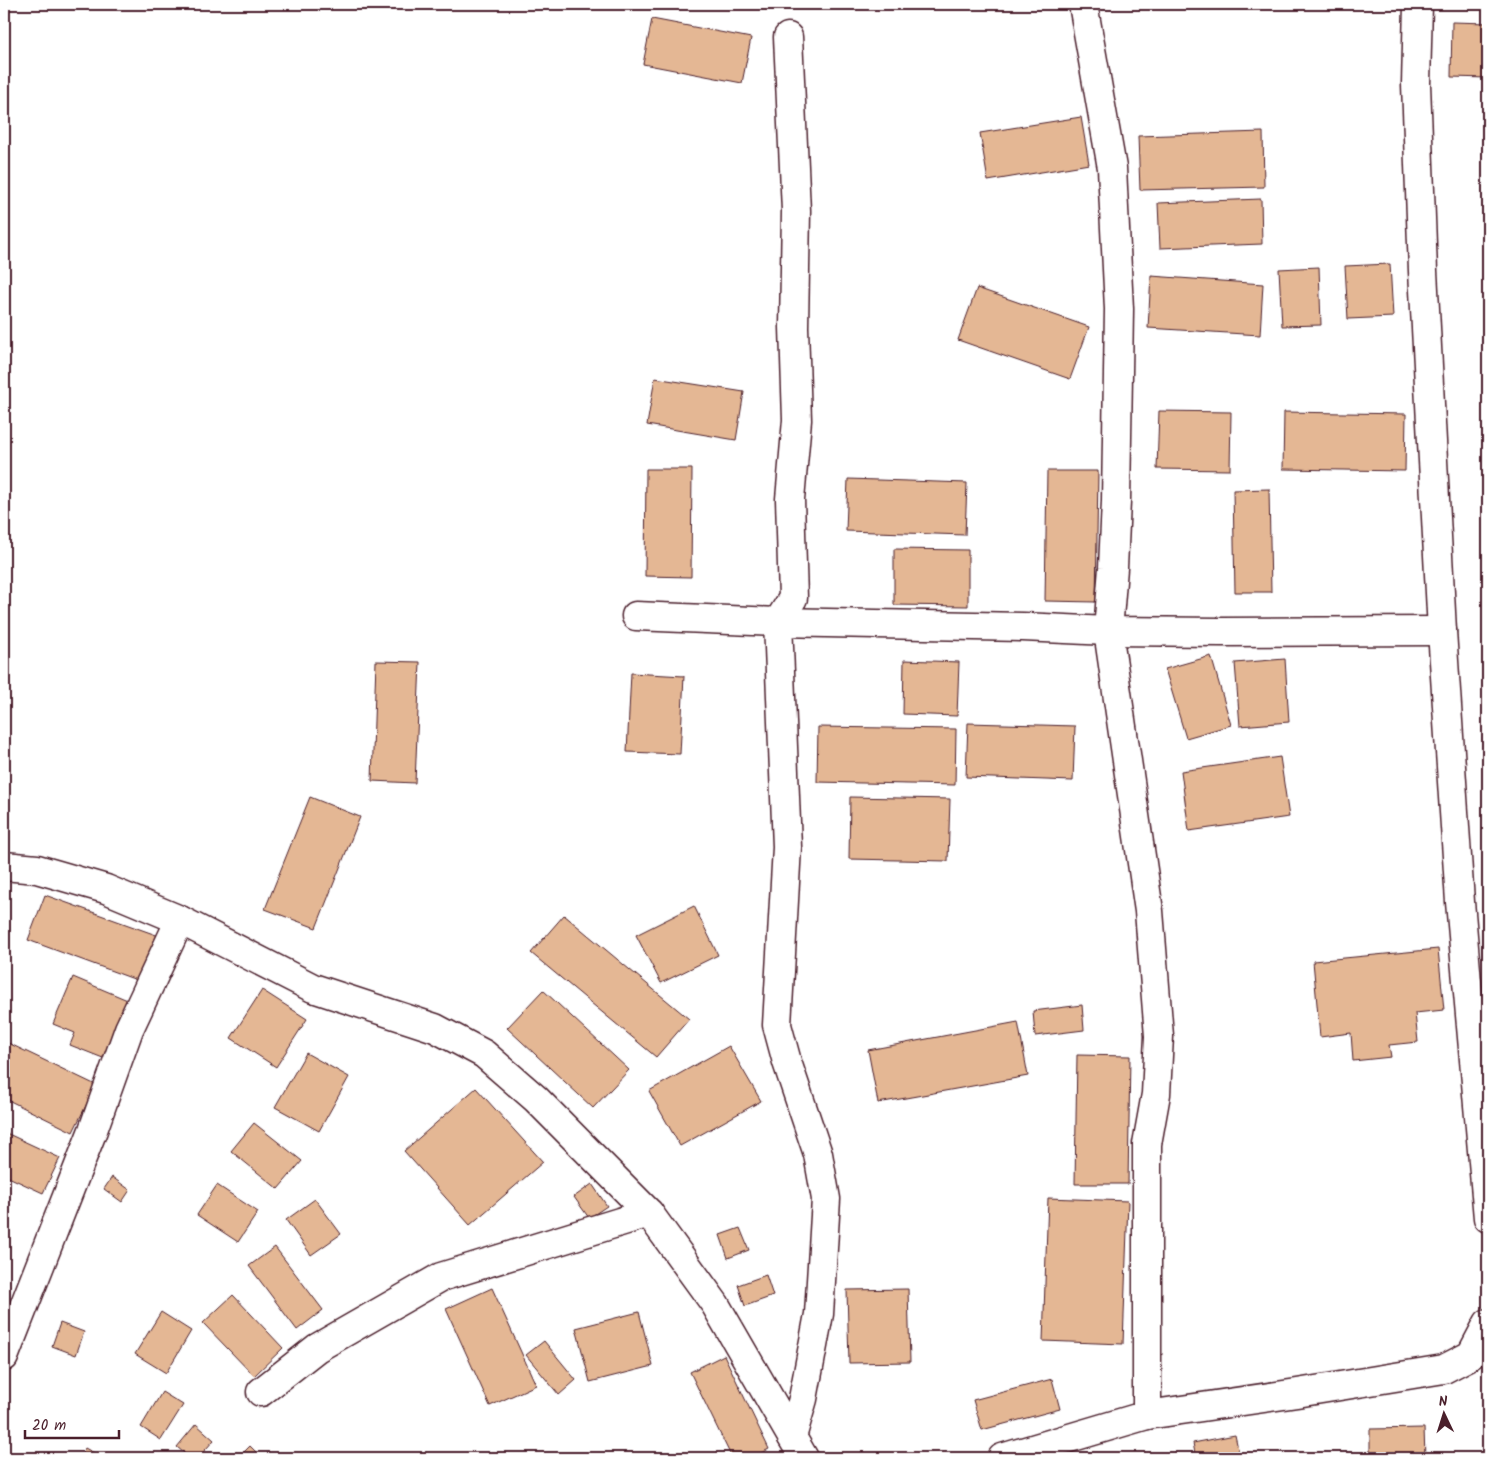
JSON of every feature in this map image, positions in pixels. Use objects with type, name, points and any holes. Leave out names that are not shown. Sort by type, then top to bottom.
[{"type":"street","points":[[1083,4],[1112,168],[1114,239],[1119,309],[1116,501],[1108,631],[1149,911],[1159,1036],[1156,1094],[1147,1144],[1147,1415]]},
{"type":"street","points":[[1418,4],[1416,84],[1422,261],[1442,631],[1460,902],[1488,1218]]},
{"type":"street","points":[[788,37],[796,211],[794,327],[797,420],[790,499],[793,598],[778,622],[787,847],[777,1026],[818,1154],[826,1199],[820,1314],[804,1399],[798,1448]]},
{"type":"street","points":[[636,616],[1108,631],[1442,631]]},
{"type":"street","points":[[4,866],[37,869],[106,889],[180,920],[313,988],[435,1028],[484,1054],[536,1099],[648,1213],[715,1304],[798,1448]]},
{"type":"street","points":[[4,1357],[93,1130],[130,1029],[180,920]]},
{"type":"street","points":[[261,1392],[317,1348],[441,1277],[648,1213]]},
{"type":"street","points":[[1002,1458],[1147,1415],[1444,1369],[1471,1355],[1488,1323]]},
{"type":"building","points":[[652,19],[751,38],[742,83],[643,64]]},
{"type":"building","points":[[1452,22],[1488,23],[1488,78],[1451,77]]},
{"type":"building","points":[[1081,117],[1089,164],[988,181],[980,133]]},
{"type":"building","points":[[1263,132],[1264,187],[1140,190],[1138,136]]},
{"type":"building","points":[[1261,199],[1262,244],[1160,248],[1158,203]]},
{"type":"building","points":[[1390,264],[1393,317],[1348,319],[1345,266]]},
{"type":"building","points":[[1319,267],[1321,325],[1282,326],[1279,269]]},
{"type":"building","points":[[1151,276],[1263,284],[1260,335],[1148,328]]},
{"type":"building","points":[[977,288],[1089,327],[1070,379],[958,340]]},
{"type":"building","points":[[655,378],[744,392],[736,440],[647,425]]},
{"type":"building","points":[[1159,411],[1231,412],[1230,470],[1157,469]]},
{"type":"building","points":[[1284,412],[1406,414],[1405,471],[1283,469]]},
{"type":"building","points":[[646,469],[692,469],[691,577],[645,576]]},
{"type":"building","points":[[1047,471],[1098,471],[1096,602],[1045,601]]},
{"type":"building","points":[[848,479],[967,483],[965,535],[846,531]]},
{"type":"building","points":[[1269,489],[1271,592],[1235,592],[1233,490]]},
{"type":"building","points":[[894,549],[968,550],[968,606],[894,605]]},
{"type":"building","points":[[1211,656],[1231,725],[1186,738],[1165,669]]},
{"type":"building","points":[[1285,659],[1289,722],[1240,726],[1235,663]]},
{"type":"building","points":[[904,660],[959,662],[957,716],[903,714]]},
{"type":"building","points":[[376,661],[420,662],[415,783],[372,781]]},
{"type":"building","points":[[631,673],[684,676],[680,754],[627,752]]},
{"type":"building","points":[[968,723],[1075,726],[1073,781],[966,777]]},
{"type":"building","points":[[818,727],[956,729],[955,785],[817,782]]},
{"type":"building","points":[[1280,757],[1289,817],[1189,831],[1181,771]]},
{"type":"building","points":[[310,797],[360,817],[316,928],[265,909]]},
{"type":"building","points":[[850,797],[950,799],[948,861],[849,859]]},
{"type":"building","points":[[45,895],[159,936],[142,982],[28,940]]},
{"type":"building","points":[[694,906],[718,955],[661,983],[636,935]]},
{"type":"building","points":[[564,915],[689,1019],[656,1057],[531,953]]},
{"type":"building","points":[[1438,949],[1444,1010],[1415,1013],[1418,1042],[1389,1045],[1391,1057],[1353,1061],[1351,1033],[1320,1037],[1313,961]]},
{"type":"building","points":[[73,977],[137,1004],[113,1062],[70,1045],[75,1033],[53,1024]]},
{"type":"building","points":[[262,990],[307,1019],[276,1067],[231,1038]]},
{"type":"building","points":[[543,990],[629,1070],[593,1108],[507,1028]]},
{"type":"building","points":[[1082,1005],[1084,1030],[1035,1036],[1033,1011]]},
{"type":"building","points":[[1018,1022],[1028,1076],[878,1103],[868,1050]]},
{"type":"building","points":[[4,1041],[96,1085],[73,1132],[4,1098]]},
{"type":"building","points":[[729,1046],[761,1101],[680,1146],[649,1091]]},
{"type":"building","points":[[306,1053],[349,1077],[319,1131],[275,1107]]},
{"type":"building","points":[[1077,1055],[1130,1056],[1128,1184],[1075,1184]]},
{"type":"building","points":[[476,1088],[543,1162],[470,1225],[404,1151]]},
{"type":"building","points":[[254,1123],[302,1161],[278,1189],[231,1151]]},
{"type":"building","points":[[4,1132],[60,1158],[43,1193],[4,1175]]},
{"type":"building","points":[[112,1177],[130,1190],[122,1202],[104,1189]]},
{"type":"building","points":[[592,1184],[607,1206],[589,1218],[574,1197]]},
{"type":"building","points":[[217,1185],[258,1212],[238,1242],[197,1215]]},
{"type":"building","points":[[1048,1198],[1128,1201],[1123,1344],[1043,1341]]},
{"type":"building","points":[[315,1199],[341,1234],[311,1255],[286,1220]]},
{"type":"building","points":[[740,1228],[749,1250],[728,1258],[720,1235]]},
{"type":"building","points":[[275,1247],[323,1310],[297,1330],[249,1266]]},
{"type":"building","points":[[766,1275],[773,1296],[745,1306],[738,1285]]},
{"type":"building","points":[[492,1288],[536,1385],[490,1406],[446,1309]]},
{"type":"building","points":[[908,1289],[910,1362],[849,1363],[847,1290]]},
{"type":"building","points":[[233,1295],[283,1348],[254,1376],[203,1323]]},
{"type":"building","points":[[161,1312],[191,1331],[166,1373],[135,1354]]},
{"type":"building","points":[[639,1312],[653,1366],[590,1382],[576,1328]]},
{"type":"building","points":[[60,1323],[84,1332],[76,1355],[52,1346]]},
{"type":"building","points":[[544,1341],[576,1380],[559,1395],[526,1355]]},
{"type":"building","points":[[724,1355],[769,1449],[751,1458],[732,1458],[690,1372]]},
{"type":"building","points":[[1052,1379],[1060,1409],[982,1430],[973,1400]]},
{"type":"building","points":[[162,1392],[183,1405],[161,1440],[141,1427]]},
{"type":"building","points":[[196,1424],[214,1440],[198,1458],[190,1458],[177,1447]]},
{"type":"building","points":[[1424,1428],[1425,1458],[1370,1458],[1370,1429]]},
{"type":"building","points":[[1235,1435],[1240,1458],[1196,1458],[1193,1443]]},
{"type":"building","points":[[250,1446],[262,1458],[238,1458]]},
{"type":"building","points":[[85,1448],[103,1458],[79,1458]]}]
